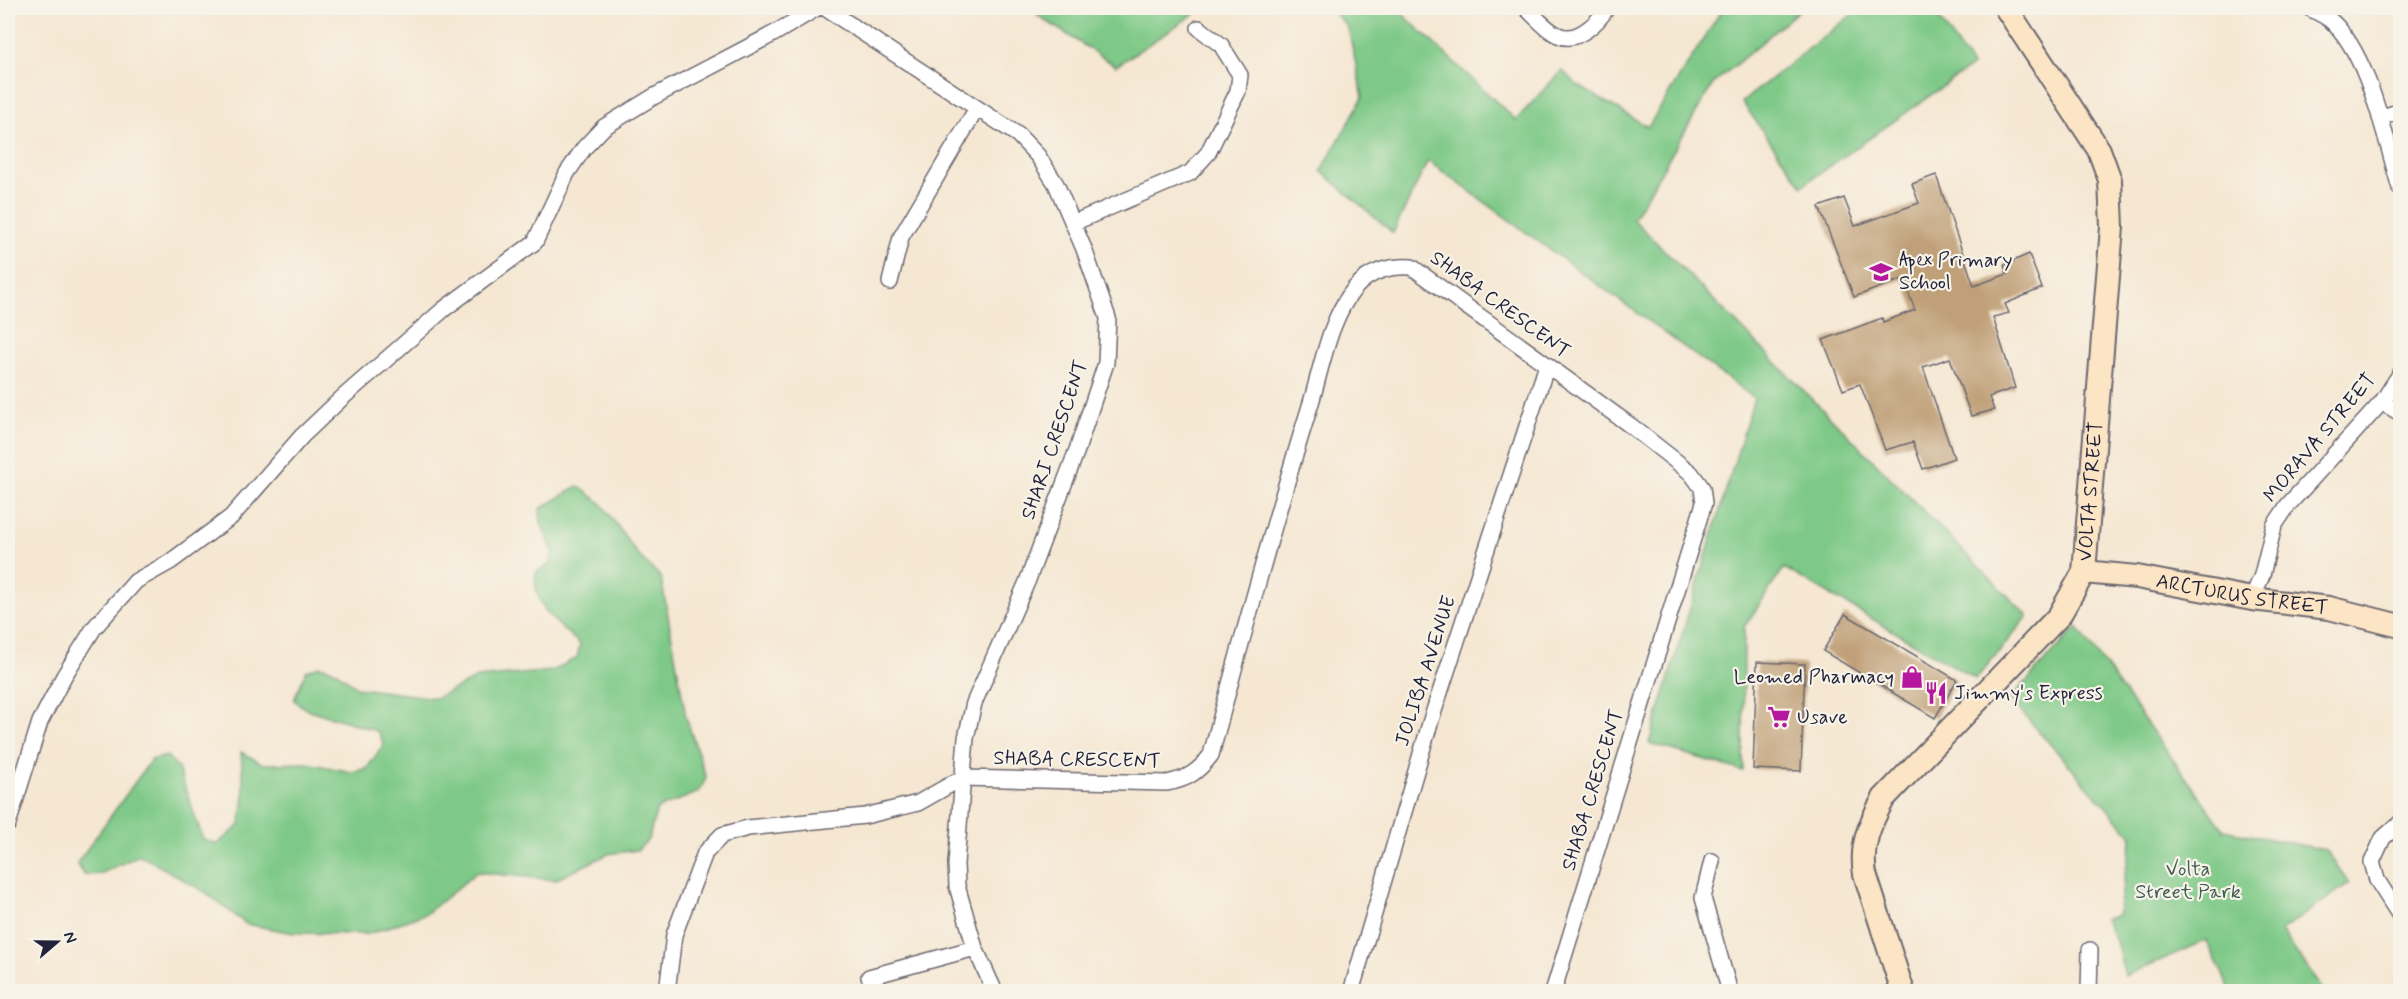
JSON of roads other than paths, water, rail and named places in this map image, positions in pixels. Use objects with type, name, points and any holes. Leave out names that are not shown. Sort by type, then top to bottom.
[{"type":"street","points":[[8,824],[40,722],[63,676],[94,628],[136,581],[178,557],[231,517],[302,436],[342,398],[444,309],[535,242],[567,173],[584,148],[604,127],[653,97],[775,33],[817,8]]},
{"type":"street","name":"SHARI CRESCENT","points":[[825,8],[1018,135],[1038,156],[1056,184],[1073,223],[1108,318],[1106,363],[1077,450],[1027,582],[974,703],[962,778],[957,875],[975,948],[995,992]]},
{"type":"street","points":[[1526,8],[1556,34],[1564,37],[1586,31],[1607,8]]},
{"type":"street","name":"VOLTA STREET","points":[[1903,992],[1865,874],[1863,858],[1870,822],[1884,798],[2059,616],[2084,572],[2112,227],[2110,180],[2092,140],[2006,8]]},
{"type":"street","points":[[2309,8],[2330,20],[2357,53],[2380,118],[2400,188]]},
{"type":"street","points":[[1073,223],[1190,173],[1208,153],[1238,91],[1240,75],[1221,45],[1199,28]]},
{"type":"street","points":[[890,282],[901,237],[976,108]]},
{"type":"street","points":[[2380,118],[2400,111]]},
{"type":"street","name":"SHABA CRESCENT","points":[[962,778],[1167,783],[1186,780],[1202,767],[1211,755],[1298,446],[1340,311],[1357,286],[1368,277],[1385,267],[1412,267],[1547,364],[1691,473],[1702,488],[1704,503],[1553,992]]},
{"type":"street","name":"JOLIBA AVENUE","points":[[1351,992],[1431,720],[1547,364]]},
{"type":"street","name":"MORAVA STREET","points":[[2252,599],[2262,575],[2274,526],[2288,505],[2382,402],[2400,374]]},
{"type":"street","points":[[2382,402],[2400,413]]},
{"type":"street","name":"ARCTURUS STREET","points":[[2084,572],[2137,577],[2252,599],[2329,608],[2400,626]]},
{"type":"street","points":[[667,992],[674,935],[705,853],[722,836],[748,828],[865,816],[918,803],[962,778]]},
{"type":"street","points":[[2400,823],[2384,838],[2372,862],[2377,880],[2400,916]]},
{"type":"street","points":[[1712,861],[1702,898],[1730,992]]},
{"type":"street","points":[[870,977],[975,948]]},
{"type":"street","points":[[2089,992],[2090,950]]},
{"type":"place","name":"Apex Primary School","points":[[1881,272]]},
{"type":"place","name":"Leomed Pharmacy","points":[[1912,677]]},
{"type":"place","name":"Jimmy's Express","points":[[1936,693]]},
{"type":"place","name":"Usave","points":[[1779,717]]},
{"type":"park label","name":"Volta Street Park","points":[[2188,880]]}]
